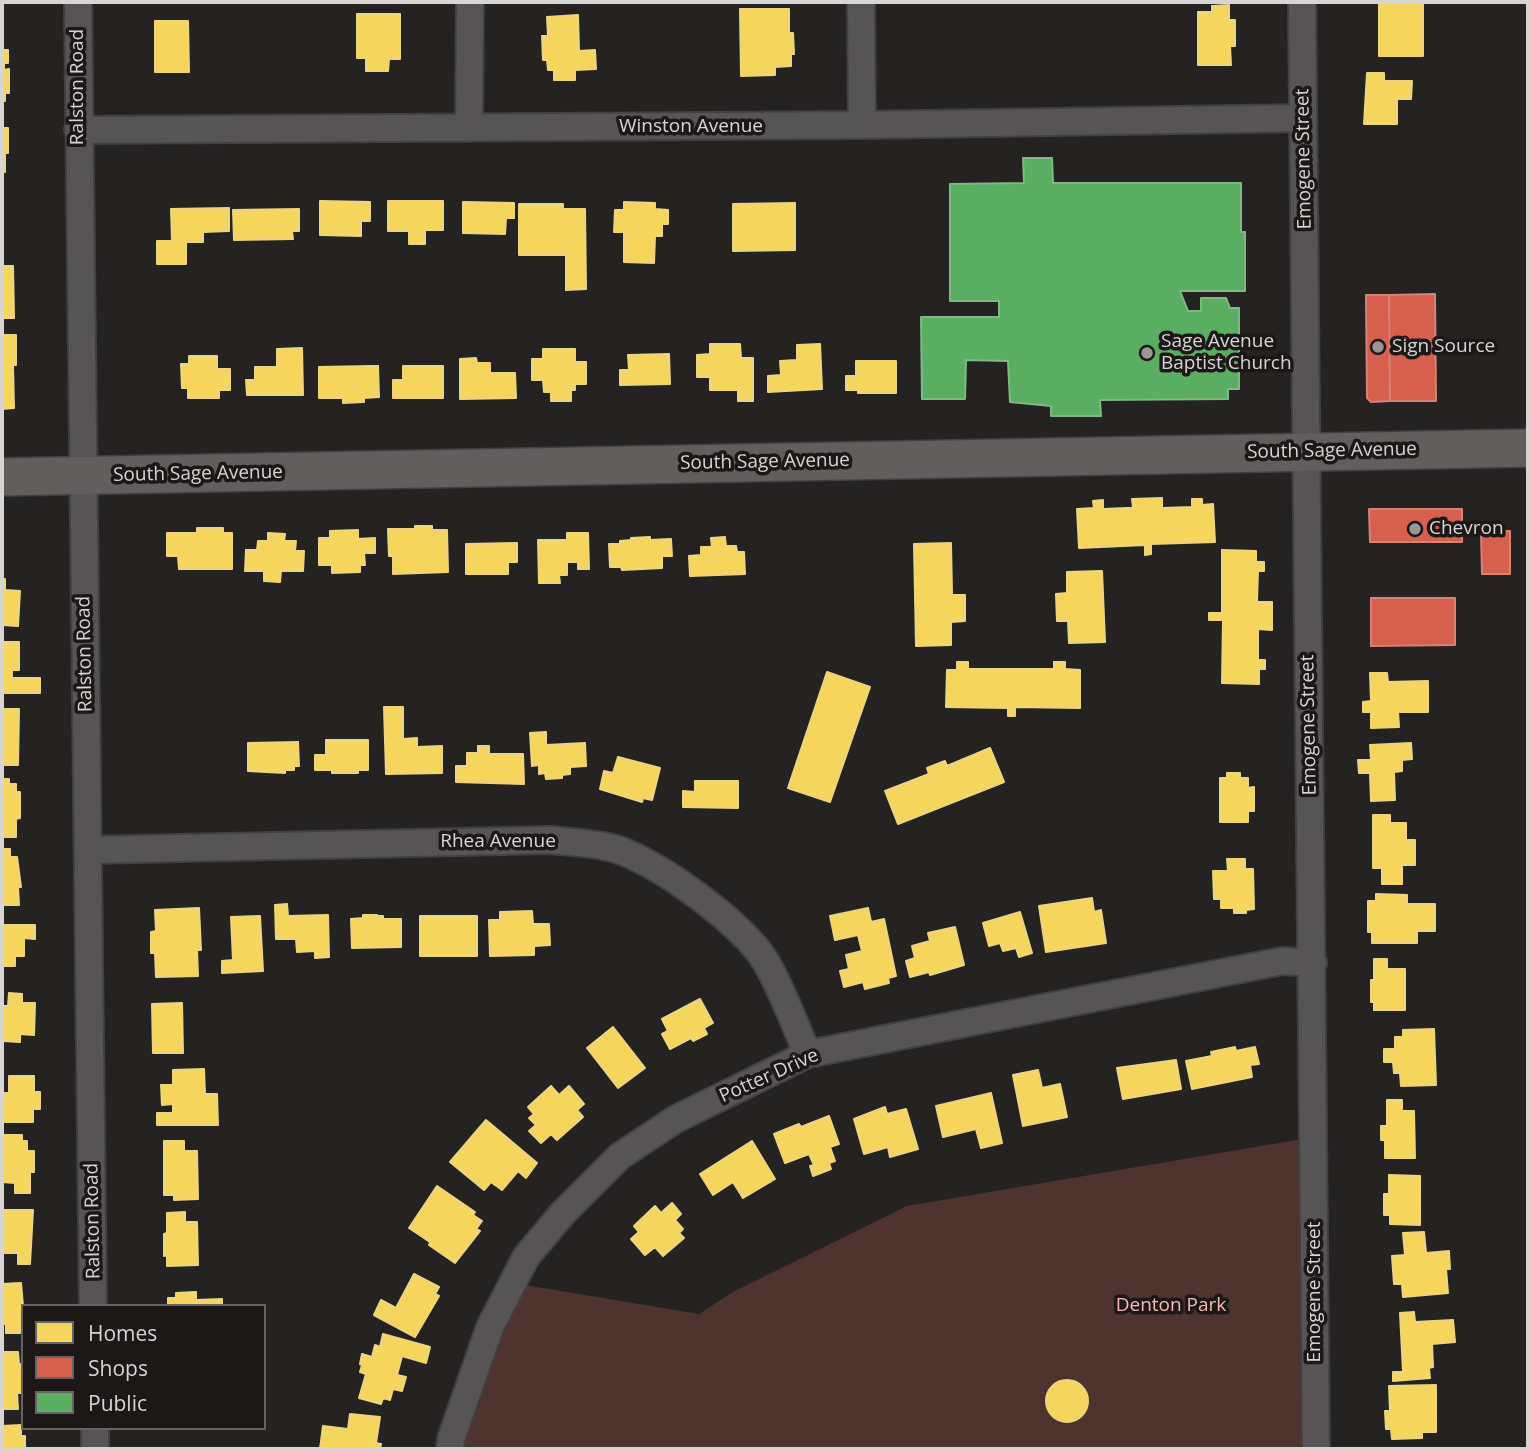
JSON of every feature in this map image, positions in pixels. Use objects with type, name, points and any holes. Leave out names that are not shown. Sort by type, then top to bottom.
[{"type":"street","name":"Ralston Road","points":[[78,2],[93,1304]]},
{"type":"street","points":[[469,128],[470,2]]},
{"type":"street","points":[[861,2],[862,125]]},
{"type":"street","name":"Emogene Street","points":[[1302,2],[1316,1449]]},
{"type":"street","name":"Winston Avenue","points":[[78,130],[862,125],[1303,118]]},
{"type":"street","name":"South Sage Avenue","points":[[2,477],[1528,448]]},
{"type":"street","name":"Rhea Avenue","points":[[89,850],[550,841],[610,847],[655,867],[688,888],[733,925],[765,960],[808,1054]]},
{"type":"street","name":"Potter Drive","points":[[450,1449],[451,1439],[490,1327],[526,1257],[563,1213],[620,1156],[676,1119],[808,1054],[1282,961],[1313,963]]},
{"type":"street","points":[[95,1430],[95,1449]]},
{"type":"green space","name":"Denton Park","points":[[1314,1137],[1316,1449],[450,1449],[513,1283],[699,1314],[733,1292],[907,1206]]},
{"type":"building: Homes","points":[[1379,2],[1423,2],[1423,56],[1379,56]]},
{"type":"building: Homes","points":[[1229,5],[1229,20],[1235,20],[1235,46],[1230,46],[1231,65],[1198,65],[1198,12],[1212,12],[1212,6]]},
{"type":"building: Homes","points":[[740,9],[789,9],[789,33],[793,33],[794,54],[791,54],[791,66],[775,67],[775,75],[741,76]]},
{"type":"building: Homes","points":[[357,14],[400,14],[400,59],[389,59],[388,71],[366,71],[366,58],[357,58]]},
{"type":"building: Homes","points":[[578,15],[579,51],[595,50],[596,69],[575,70],[575,80],[554,80],[554,70],[548,70],[547,60],[543,60],[542,36],[548,36],[547,17]]},
{"type":"building: Homes","points":[[155,21],[188,21],[189,72],[155,72]]},
{"type":"building: Homes","points":[[2,50],[8,50],[8,63],[4,63],[4,70],[9,69],[9,93],[5,93],[5,101],[2,101]]},
{"type":"building: Homes","points":[[1367,73],[1384,73],[1384,81],[1412,81],[1411,99],[1397,99],[1397,124],[1364,124]]},
{"type":"building: Homes","points":[[2,120],[3,128],[8,128],[5,172],[2,172]]},
{"type":"building: Homes","points":[[320,201],[370,202],[370,221],[361,221],[361,236],[320,235]]},
{"type":"building: Homes","points":[[388,201],[443,201],[443,230],[425,230],[425,244],[409,244],[409,231],[388,231]]},
{"type":"building: Homes","points":[[463,202],[514,203],[514,218],[506,218],[505,234],[463,233]]},
{"type":"building: Homes","points":[[624,202],[655,203],[655,209],[668,210],[668,224],[662,224],[662,236],[655,236],[654,263],[624,262],[624,232],[614,232],[615,210],[624,210]]},
{"type":"building: Homes","points":[[795,203],[795,250],[733,251],[733,204]]},
{"type":"building: Homes","points":[[519,204],[563,204],[563,209],[585,209],[586,289],[566,290],[566,255],[519,255]]},
{"type":"building: Homes","points":[[229,208],[229,231],[203,232],[203,242],[186,242],[186,264],[157,264],[157,241],[172,241],[171,209]]},
{"type":"building: Homes","points":[[299,209],[299,231],[292,231],[293,239],[234,240],[233,210]]},
{"type":"building: Homes","points":[[2,266],[13,266],[14,318],[2,318]]},
{"type":"building: Homes","points":[[2,335],[16,335],[16,365],[13,365],[14,408],[2,409]]},
{"type":"building: Homes","points":[[710,344],[740,344],[741,358],[753,358],[753,401],[738,401],[738,390],[710,390],[710,377],[697,377],[697,355],[710,354]]},
{"type":"building: Homes","points":[[820,344],[822,389],[768,392],[768,376],[781,375],[780,361],[797,360],[797,345]]},
{"type":"building: Homes","points":[[302,348],[303,395],[247,395],[246,380],[255,380],[255,367],[277,367],[277,349]]},
{"type":"building: Homes","points":[[543,349],[575,349],[575,362],[586,362],[586,384],[575,384],[575,390],[571,390],[571,401],[551,401],[551,392],[544,392],[543,380],[532,380],[532,359],[543,359]]},
{"type":"building: Homes","points":[[669,354],[670,384],[620,385],[620,370],[629,370],[628,355]]},
{"type":"building: Homes","points":[[189,356],[217,356],[217,369],[230,369],[230,390],[219,390],[219,398],[188,398],[188,388],[182,388],[181,364],[189,364]]},
{"type":"building: Homes","points":[[476,358],[477,363],[490,363],[490,373],[515,373],[516,398],[460,399],[460,359]]},
{"type":"building: Homes","points":[[856,361],[896,361],[896,393],[858,393],[858,390],[846,390],[846,376],[856,376]]},
{"type":"building: Homes","points":[[378,366],[379,397],[364,398],[364,402],[343,403],[343,398],[319,398],[319,367]]},
{"type":"building: Homes","points":[[403,366],[443,366],[443,398],[393,398],[393,380],[403,380]]},
{"type":"building: Homes","points":[[1162,498],[1162,508],[1192,507],[1192,499],[1202,499],[1202,505],[1213,504],[1215,542],[1151,544],[1151,554],[1145,555],[1145,545],[1079,548],[1077,509],[1094,508],[1093,501],[1103,500],[1103,509],[1133,508],[1132,499]]},
{"type":"building: Homes","points":[[415,526],[432,526],[432,530],[447,530],[448,572],[393,574],[388,529],[415,529]]},
{"type":"building: Homes","points":[[197,528],[223,528],[223,533],[232,533],[232,569],[179,569],[178,556],[167,556],[167,533],[197,533]]},
{"type":"building: Homes","points":[[358,530],[358,539],[375,538],[375,553],[364,553],[365,565],[360,565],[360,572],[332,573],[332,565],[319,565],[319,538],[330,538],[330,531]]},
{"type":"building: Homes","points":[[268,533],[285,534],[284,541],[296,541],[295,551],[304,551],[303,571],[281,571],[280,582],[264,581],[264,571],[245,571],[246,550],[257,550],[258,541],[268,541]]},
{"type":"building: Homes","points":[[567,533],[588,533],[589,569],[578,569],[578,562],[567,562],[567,575],[559,575],[560,583],[539,583],[538,540],[567,540]]},
{"type":"building: Homes","points":[[650,537],[650,540],[671,539],[672,556],[662,556],[662,568],[622,570],[621,567],[610,567],[609,544],[620,544],[620,541],[631,538]]},
{"type":"building: Homes","points":[[725,537],[726,546],[736,546],[737,552],[744,552],[745,574],[690,576],[689,556],[701,555],[701,547],[712,547],[711,538]]},
{"type":"building: Homes","points":[[517,543],[517,562],[508,562],[508,574],[466,574],[466,544]]},
{"type":"building: Homes","points":[[951,543],[952,595],[965,595],[965,621],[951,622],[951,645],[916,646],[914,544]]},
{"type":"building: Homes","points":[[1222,550],[1256,551],[1256,562],[1264,562],[1264,571],[1258,571],[1257,602],[1272,602],[1272,630],[1258,629],[1258,660],[1265,660],[1265,669],[1259,669],[1259,684],[1222,683],[1223,620],[1209,620],[1209,613],[1222,613]]},
{"type":"building: Homes","points":[[1102,571],[1105,642],[1069,643],[1068,621],[1057,621],[1056,594],[1067,593],[1067,572]]},
{"type":"building: Homes","points":[[2,579],[5,579],[5,590],[20,591],[18,626],[2,625]]},
{"type":"building: Homes","points":[[2,642],[19,642],[19,670],[12,670],[12,678],[40,678],[40,693],[2,693]]},
{"type":"building: Homes","points":[[957,662],[968,662],[968,669],[1054,669],[1054,662],[1065,662],[1065,669],[1080,670],[1080,708],[1015,707],[1015,716],[1008,716],[1008,708],[946,707],[947,670],[957,670]]},
{"type":"building: Homes","points":[[827,672],[870,687],[830,802],[788,788]]},
{"type":"building: Homes","points":[[1370,673],[1387,673],[1388,682],[1428,681],[1428,712],[1398,712],[1399,727],[1371,728],[1371,712],[1363,712],[1363,702],[1371,701]]},
{"type":"building: Homes","points":[[384,707],[403,707],[403,739],[417,738],[417,747],[442,746],[442,773],[386,774]]},
{"type":"building: Homes","points":[[2,709],[19,709],[18,765],[2,765]]},
{"type":"building: Homes","points":[[546,732],[546,745],[585,743],[586,766],[570,767],[570,774],[562,775],[562,778],[546,779],[545,773],[539,774],[539,765],[532,766],[530,733]]},
{"type":"building: Homes","points":[[326,740],[368,740],[368,770],[358,770],[358,773],[332,773],[332,770],[315,770],[315,755],[326,755]]},
{"type":"building: Homes","points":[[298,742],[299,766],[294,766],[294,770],[285,770],[285,773],[248,771],[248,743]]},
{"type":"building: Homes","points":[[1411,743],[1412,759],[1402,760],[1402,771],[1394,772],[1395,800],[1371,801],[1370,773],[1359,773],[1358,760],[1371,760],[1370,745]]},
{"type":"building: Homes","points":[[478,746],[489,746],[489,754],[523,754],[524,784],[456,782],[456,766],[467,766],[467,753],[478,753]]},
{"type":"building: Homes","points":[[990,748],[1004,782],[898,824],[885,791],[929,774],[927,768],[945,761],[947,766]]},
{"type":"building: Homes","points":[[618,757],[660,768],[652,800],[643,798],[642,802],[600,789],[604,771],[613,773]]},
{"type":"building: Homes","points":[[1227,773],[1240,773],[1240,778],[1248,778],[1248,788],[1254,787],[1254,811],[1248,811],[1248,822],[1220,822],[1220,778],[1227,778]]},
{"type":"building: Homes","points":[[2,779],[9,779],[9,784],[16,784],[16,792],[20,792],[20,818],[16,819],[16,837],[2,837]]},
{"type":"building: Homes","points":[[695,781],[738,781],[738,808],[683,807],[683,791],[695,792]]},
{"type":"building: Homes","points":[[1373,815],[1390,815],[1390,823],[1406,823],[1406,840],[1415,840],[1415,865],[1402,865],[1402,884],[1382,884],[1382,868],[1373,868]]},
{"type":"building: Homes","points":[[2,849],[10,849],[10,857],[17,857],[21,887],[18,887],[19,905],[2,905]]},
{"type":"building: Homes","points":[[1227,859],[1245,859],[1245,869],[1253,869],[1254,909],[1246,910],[1246,913],[1234,913],[1234,908],[1221,908],[1221,899],[1214,899],[1213,871],[1228,871]]},
{"type":"building: Homes","points":[[1376,894],[1407,895],[1407,904],[1435,904],[1435,931],[1417,931],[1417,943],[1372,943],[1372,932],[1368,932],[1368,901],[1376,901]]},
{"type":"building: Homes","points":[[1092,898],[1094,912],[1101,910],[1106,943],[1046,952],[1039,906]]},
{"type":"building: Homes","points":[[287,904],[288,916],[328,915],[329,957],[315,958],[315,951],[297,952],[296,939],[276,939],[275,905]]},
{"type":"building: Homes","points":[[199,908],[201,950],[197,950],[198,976],[156,977],[155,953],[151,953],[151,932],[156,931],[155,910]]},
{"type":"building: Homes","points":[[868,908],[871,922],[884,919],[896,976],[888,978],[889,983],[865,989],[863,982],[844,987],[840,971],[849,969],[846,955],[862,951],[858,935],[835,940],[830,916]]},
{"type":"building: Homes","points":[[532,911],[533,924],[549,924],[550,945],[534,946],[534,955],[490,956],[489,920],[500,920],[500,912]]},
{"type":"building: Homes","points":[[1020,912],[1032,953],[1019,957],[1016,948],[1003,951],[1000,943],[989,946],[983,923]]},
{"type":"building: Homes","points":[[363,915],[401,919],[401,947],[352,948],[351,919],[363,918]]},
{"type":"building: Homes","points":[[260,916],[263,971],[222,973],[222,961],[233,960],[231,917]]},
{"type":"building: Homes","points":[[420,916],[477,916],[477,956],[420,956]]},
{"type":"building: Homes","points":[[2,925],[35,925],[35,939],[24,938],[24,956],[15,956],[15,966],[2,966]]},
{"type":"building: Homes","points":[[955,927],[964,965],[930,975],[929,972],[910,977],[906,961],[915,958],[912,946],[930,941],[928,933]]},
{"type":"building: Homes","points":[[1374,959],[1387,959],[1387,969],[1405,969],[1405,1010],[1374,1010],[1374,1002],[1371,1002],[1371,980],[1374,980]]},
{"type":"building: Homes","points":[[9,993],[22,994],[22,1003],[35,1003],[34,1035],[20,1034],[20,1042],[3,1041],[2,1006],[8,1006]]},
{"type":"building: Homes","points":[[700,999],[713,1023],[704,1028],[707,1034],[693,1041],[691,1038],[670,1049],[662,1034],[668,1031],[662,1019]]},
{"type":"building: Homes","points":[[182,1003],[183,1053],[153,1053],[152,1004]]},
{"type":"building: Homes","points":[[613,1027],[645,1068],[618,1088],[587,1048]]},
{"type":"building: Homes","points":[[1434,1029],[1436,1085],[1401,1086],[1400,1073],[1394,1073],[1393,1062],[1384,1062],[1384,1049],[1395,1049],[1395,1037],[1403,1037],[1403,1030]]},
{"type":"building: Homes","points":[[1235,1047],[1236,1051],[1255,1047],[1259,1064],[1250,1065],[1252,1077],[1192,1089],[1186,1061],[1212,1056],[1211,1052]]},
{"type":"building: Homes","points":[[1176,1060],[1181,1089],[1123,1099],[1117,1068]]},
{"type":"building: Homes","points":[[204,1069],[205,1094],[217,1094],[218,1125],[157,1125],[157,1113],[173,1113],[173,1104],[162,1105],[161,1085],[173,1085],[173,1070]]},
{"type":"building: Homes","points":[[1038,1070],[1042,1088],[1060,1084],[1067,1117],[1023,1126],[1013,1075]]},
{"type":"building: Homes","points":[[9,1076],[34,1076],[34,1092],[40,1092],[40,1109],[33,1109],[33,1122],[2,1122],[4,1093],[9,1093]]},
{"type":"building: Homes","points":[[551,1086],[559,1095],[569,1086],[584,1104],[577,1110],[583,1117],[557,1140],[551,1134],[541,1143],[529,1131],[536,1125],[529,1118],[534,1114],[528,1107]]},
{"type":"building: Homes","points":[[991,1093],[1002,1143],[981,1148],[976,1129],[943,1137],[936,1106]]},
{"type":"building: Homes","points":[[1387,1100],[1402,1100],[1402,1111],[1414,1111],[1415,1158],[1385,1158],[1385,1140],[1381,1140],[1381,1126],[1387,1126]]},
{"type":"building: Homes","points":[[885,1107],[887,1114],[906,1109],[918,1149],[890,1157],[888,1147],[864,1154],[854,1119]]},
{"type":"building: Homes","points":[[829,1116],[839,1144],[830,1147],[835,1161],[829,1163],[831,1169],[813,1176],[810,1166],[814,1165],[809,1154],[785,1163],[774,1134]]},
{"type":"building: Homes","points":[[486,1120],[537,1163],[526,1178],[518,1171],[502,1190],[491,1182],[484,1190],[450,1162]]},
{"type":"building: Homes","points":[[2,1135],[22,1135],[22,1141],[27,1141],[27,1151],[34,1151],[30,1193],[15,1193],[15,1183],[2,1182]]},
{"type":"building: Homes","points":[[164,1141],[184,1141],[184,1151],[197,1151],[198,1199],[174,1200],[174,1195],[164,1195]]},
{"type":"building: Homes","points":[[752,1141],[775,1179],[743,1198],[733,1182],[713,1195],[700,1174]]},
{"type":"building: Homes","points":[[1389,1175],[1420,1176],[1420,1225],[1390,1224],[1390,1215],[1384,1215],[1384,1194],[1389,1194]]},
{"type":"building: Homes","points":[[437,1186],[475,1212],[473,1215],[482,1221],[476,1229],[480,1231],[455,1263],[409,1228]]},
{"type":"building: Homes","points":[[672,1203],[681,1214],[675,1220],[683,1229],[679,1233],[684,1238],[663,1256],[655,1247],[645,1255],[631,1239],[639,1232],[634,1226],[655,1206],[661,1213]]},
{"type":"building: Homes","points":[[4,1210],[33,1210],[30,1264],[18,1264],[18,1253],[4,1253]]},
{"type":"building: Homes","points":[[185,1212],[185,1222],[197,1222],[198,1265],[167,1266],[164,1234],[167,1233],[167,1213]]},
{"type":"building: Homes","points":[[1424,1232],[1426,1253],[1449,1251],[1450,1269],[1446,1269],[1448,1293],[1403,1297],[1402,1284],[1394,1284],[1392,1256],[1405,1255],[1403,1233]]},
{"type":"building: Homes","points":[[414,1274],[439,1287],[435,1294],[439,1296],[415,1337],[374,1315],[381,1300],[396,1308]]},
{"type":"building: Homes","points":[[21,1283],[23,1304],[20,1333],[6,1333],[6,1324],[2,1324],[2,1284]]},
{"type":"building: Homes","points":[[196,1292],[196,1300],[222,1299],[222,1304],[168,1304],[168,1298],[176,1298],[176,1293]]},
{"type":"building: Homes","points":[[1414,1312],[1415,1322],[1453,1320],[1455,1342],[1432,1344],[1433,1367],[1429,1368],[1430,1378],[1393,1381],[1393,1372],[1403,1372],[1400,1313]]},
{"type":"building: Homes","points":[[383,1334],[430,1347],[426,1363],[402,1356],[397,1375],[406,1377],[402,1391],[393,1389],[390,1400],[383,1398],[381,1404],[359,1398],[366,1374],[360,1372],[362,1354],[372,1357],[375,1345],[380,1347]]},
{"type":"building: Homes","points":[[2,1352],[18,1352],[21,1364],[21,1393],[17,1393],[18,1409],[2,1409]]},
{"type":"building: Homes","points":[[1067,1380],[1082,1386],[1088,1401],[1082,1416],[1067,1422],[1052,1416],[1046,1401],[1052,1386]]},
{"type":"building: Homes","points":[[1436,1385],[1436,1432],[1422,1432],[1422,1438],[1392,1439],[1391,1429],[1386,1429],[1385,1411],[1390,1411],[1389,1386]]},
{"type":"building: Homes","points":[[350,1414],[380,1417],[376,1443],[381,1444],[380,1449],[320,1449],[323,1426],[348,1429]]},
{"type":"building: Homes","points":[[21,1425],[21,1436],[25,1436],[25,1449],[2,1449],[2,1426]]},
{"type":"building: Shops","points":[[1435,294],[1436,401],[1390,401],[1389,295]]},
{"type":"building: Shops","name":"Sign Source","points":[[1366,295],[1389,295],[1390,401],[1371,402],[1367,398]]},
{"type":"building: Shops","points":[[1369,509],[1462,509],[1462,542],[1370,542]]},
{"type":"building: Shops","points":[[1481,531],[1510,531],[1510,574],[1482,574]]},
{"type":"building: Shops","points":[[1371,598],[1455,598],[1455,645],[1371,646]]},
{"type":"building: Public","points":[[1023,158],[1052,158],[1053,183],[1241,183],[1241,232],[1245,232],[1245,291],[1180,291],[1188,311],[1201,311],[1201,298],[1226,298],[1230,308],[1239,308],[1239,389],[1228,389],[1228,399],[1100,400],[1101,416],[1051,416],[1051,406],[1010,402],[1008,361],[966,360],[965,399],[922,399],[921,317],[999,317],[999,301],[950,301],[950,184],[1024,183]]},
{"type":"place","name":"Sign Source","points":[[1378,347]]},
{"type":"place","name":"Sage Avenue Baptist Church","points":[[1147,353]]},
{"type":"place","name":"Chevron","points":[[1415,529]]}]
